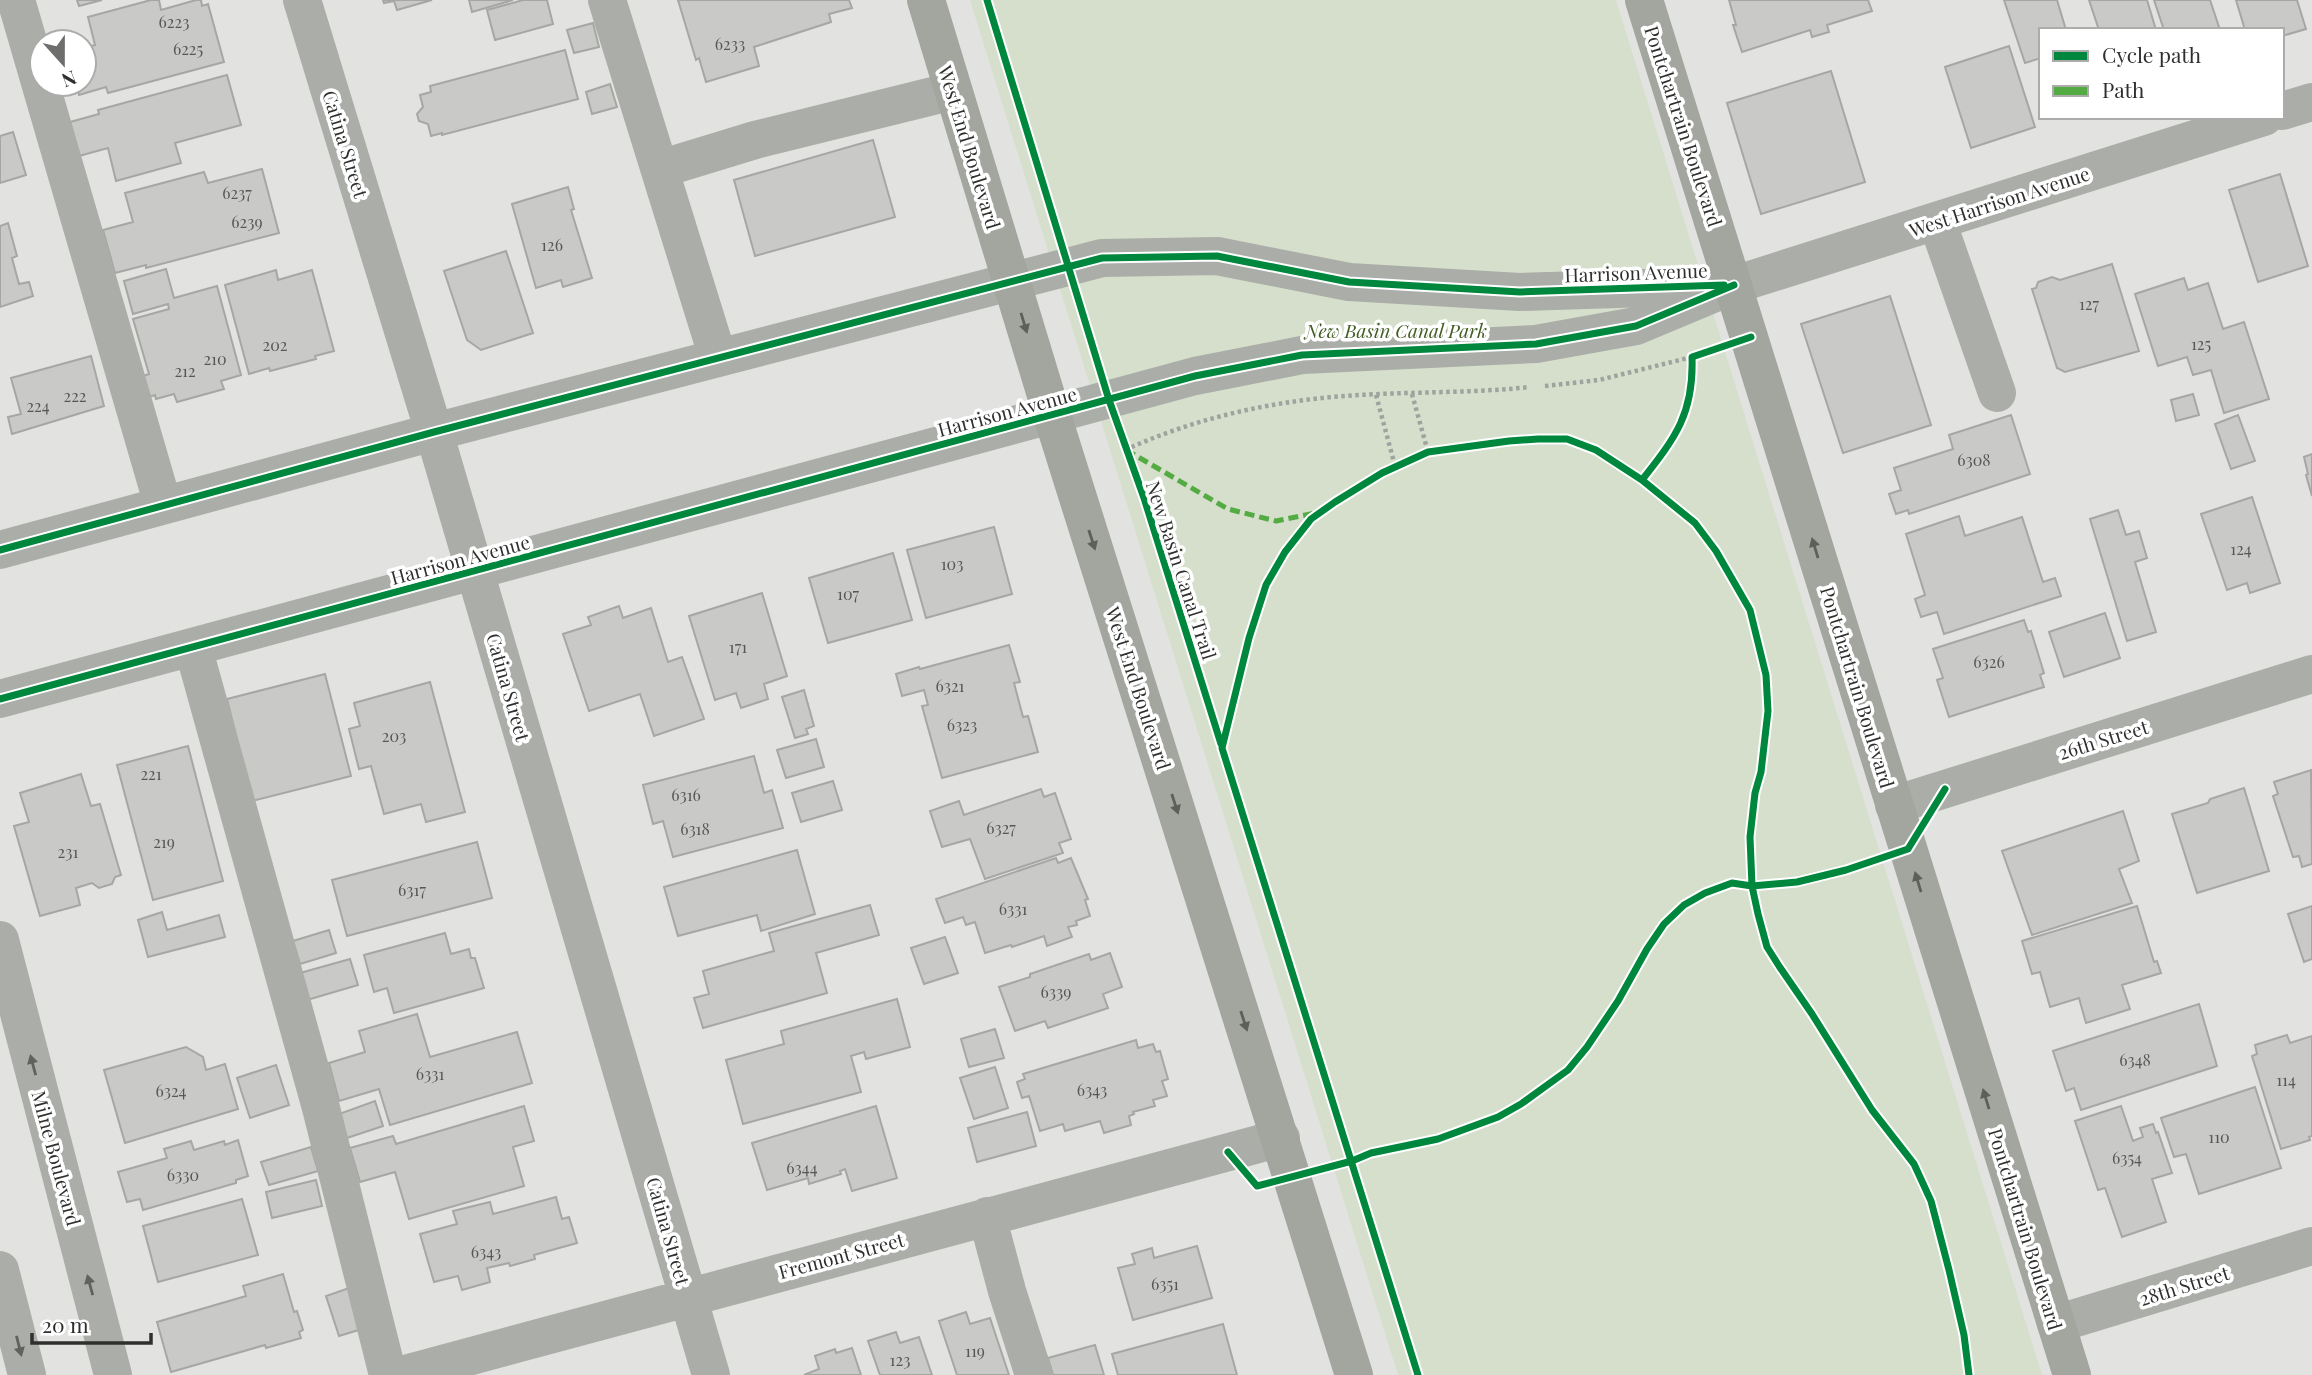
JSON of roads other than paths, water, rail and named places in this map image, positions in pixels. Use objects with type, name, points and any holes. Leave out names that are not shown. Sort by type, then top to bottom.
[{"type":"main road","name":"West End Boulevard","points":[[926,0],[1052,415],[1354,1375]]},
{"type":"main road","name":"Pontchartrain Boulevard","points":[[1644,0],[2072,1375]]},
{"type":"street","points":[[16,0],[163,505]]},
{"type":"street","name":"Catina Street","points":[[302,0],[434,432],[711,1375]]},
{"type":"street","points":[[607,0],[718,358]]},
{"type":"street","points":[[660,169],[755,140],[953,91]]},
{"type":"street","points":[[2284,110],[2312,102]]},
{"type":"street","name":"West Harrison Avenue","points":[[1734,285],[2258,119]]},
{"type":"street","points":[[1937,220],[1997,393]]},
{"type":"street","name":"Harrison Avenue","points":[[0,550],[434,432],[1102,258],[1217,256],[1349,282],[1520,292],[1734,285]]},
{"type":"street","name":"Harrison Avenue","points":[[0,699],[1195,376],[1302,355],[1536,344],[1636,326],[1734,285]]},
{"type":"street","points":[[193,648],[321,1108],[388,1375]]},
{"type":"street","name":"26th Street","points":[[1894,805],[2312,674]]},
{"type":"street","name":"Milne Boulevard","points":[[0,940],[113,1375]]},
{"type":"street","name":"Fremont Street","points":[[401,1375],[1281,1138]]},
{"type":"street","points":[[987,1216],[1034,1375]]},
{"type":"street","name":"28th Street","points":[[2056,1324],[2312,1246]]},
{"type":"street","points":[[0,1270],[27,1375]]},
{"type":"park label","name":"New Basin Canal Park","points":[[1396,330]]}]
